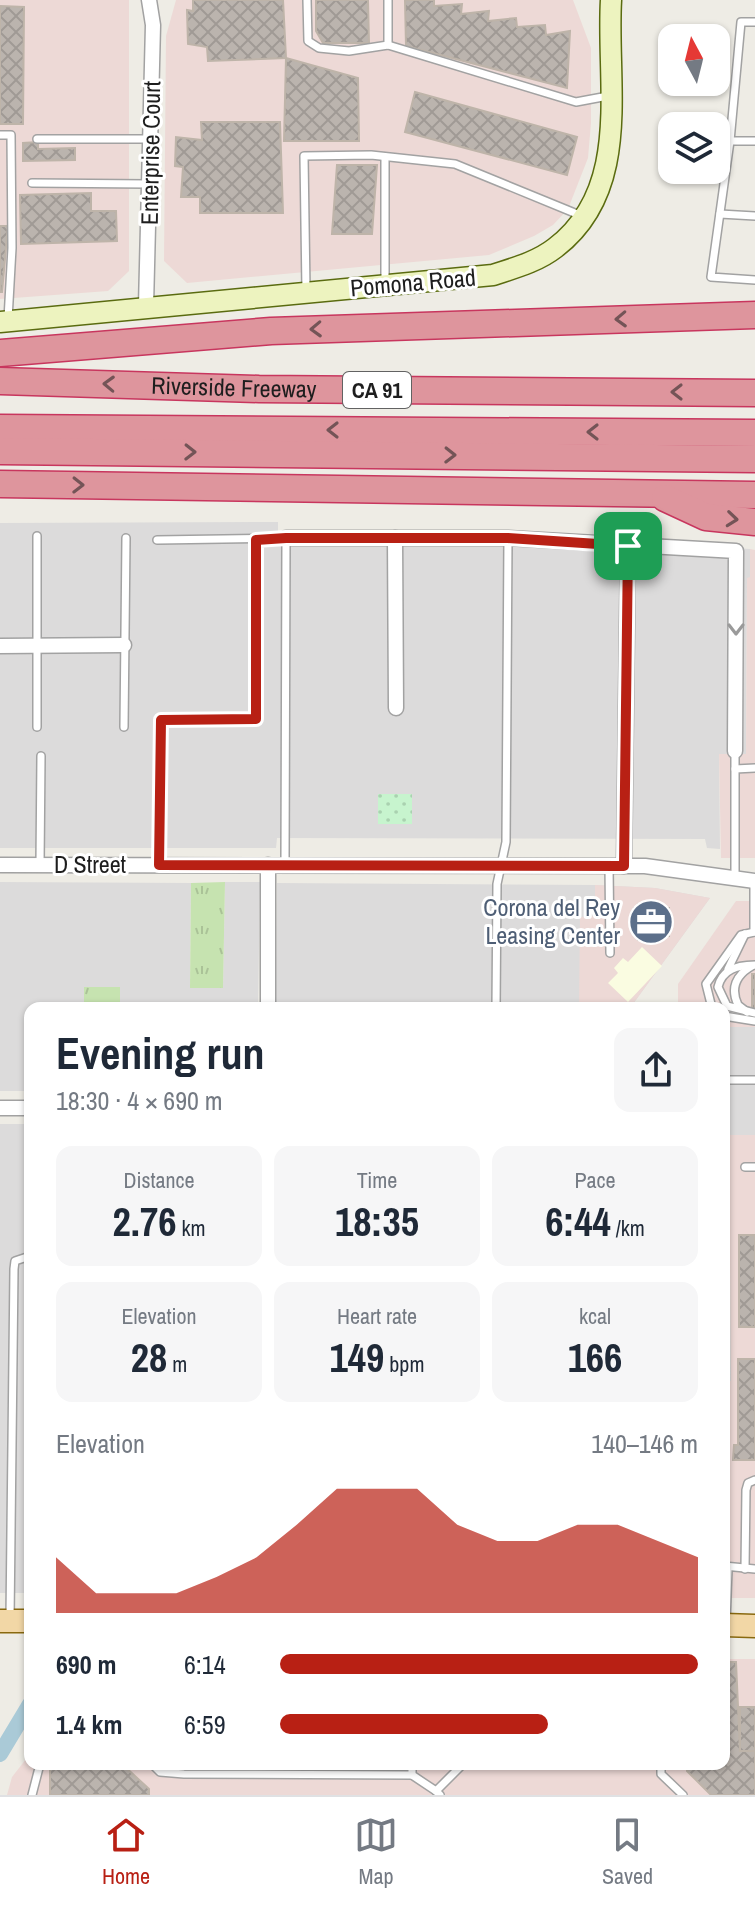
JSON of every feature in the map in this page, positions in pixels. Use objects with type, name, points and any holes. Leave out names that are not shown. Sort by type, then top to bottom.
[{"type":"highway","points":[[0,353],[271,331],[755,315]]},
{"type":"highway","name":"Riverside Freeway","points":[[0,381],[259,389],[755,393]]},
{"type":"highway","points":[[0,428],[755,433]]},
{"type":"highway","points":[[0,451],[755,459]]},
{"type":"highway","points":[[0,484],[755,495]]},
{"type":"highway","points":[[658,495],[706,517],[755,522]]},
{"type":"main road","name":"Pomona Road","points":[[4,321],[493,275],[556,248],[595,205],[604,178],[609,152],[612,96],[611,0]]},
{"type":"main road","points":[[730,1625],[755,1626]]},
{"type":"street","name":"Enterprise Court","points":[[146,306],[153,25],[149,0]]},
{"type":"street","points":[[286,538],[508,538],[736,551],[735,751]]},
{"type":"street","points":[[395,538],[396,708]]},
{"type":"street","points":[[616,866],[628,546]]},
{"type":"street","points":[[0,646],[124,645]]},
{"type":"street","name":"D Street","points":[[0,865],[616,866],[755,881]]},
{"type":"street","points":[[268,865],[268,1002]]},
{"type":"street","points":[[0,1108],[24,1108]]},
{"type":"lane","points":[[307,0],[308,41],[319,48],[349,51],[388,45],[576,102],[612,96]]},
{"type":"lane","points":[[388,0],[388,45]]},
{"type":"lane","points":[[755,22],[741,22],[730,141],[755,141]]},
{"type":"lane","points":[[0,135],[11,135],[12,248],[4,321]]},
{"type":"lane","points":[[37,139],[151,139]]},
{"type":"lane","points":[[306,292],[304,156],[385,157],[455,164],[584,217]]},
{"type":"lane","points":[[385,157],[385,285]]},
{"type":"lane","points":[[32,183],[150,184]]},
{"type":"lane","points":[[724,184],[711,277],[755,280]]},
{"type":"lane","points":[[720,214],[755,216]]},
{"type":"lane","points":[[37,536],[37,727]]},
{"type":"lane","points":[[124,727],[126,538]]},
{"type":"lane","points":[[157,540],[286,538],[285,864]]},
{"type":"lane","points":[[496,1002],[497,884],[506,842],[508,538]]},
{"type":"lane","points":[[159,865],[161,720],[256,719],[256,540]]},
{"type":"lane","points":[[735,751],[735,881]]},
{"type":"lane","points":[[40,865],[41,756]]},
{"type":"lane","points":[[735,769],[755,768]]},
{"type":"lane","points":[[610,953],[616,866]]},
{"type":"lane","points":[[724,1002],[718,987],[752,932],[755,881]]},
{"type":"lane","points":[[710,1002],[706,984],[752,932]]},
{"type":"lane","points":[[725,973],[754,965]]},
{"type":"lane","points":[[752,1013],[738,1005],[734,986],[737,977],[754,965]]},
{"type":"lane","points":[[730,1007],[735,1011],[752,1013]]},
{"type":"lane","points":[[730,1017],[755,1021]]},
{"type":"lane","points":[[730,1080],[755,1080]]},
{"type":"lane","points":[[745,1167],[755,1167]]},
{"type":"lane","points":[[13,1621],[14,1269],[15,1261],[24,1258]]},
{"type":"lane","points":[[745,1569],[746,1490],[748,1483],[755,1480]]},
{"type":"lane","points":[[746,1526],[755,1526]]},
{"type":"lane","points":[[730,1568],[755,1569]]},
{"type":"lane","points":[[32,1795],[38,1770]]},
{"type":"lane","points":[[158,1770],[181,1774],[412,1775],[438,1793],[457,1770]]},
{"type":"lane","points":[[321,1770],[322,1776]]},
{"type":"lane","points":[[412,1770],[412,1775]]},
{"type":"lane","points":[[661,1770],[661,1774],[683,1795]]},
{"type":"shaded area","points":[[0,0],[129,0],[129,271],[108,291],[0,299]]},
{"type":"shaded area","points":[[176,0],[573,0],[591,48],[591,123],[588,158],[568,209],[553,225],[489,255],[187,283],[164,261],[166,36]]},
{"type":"shaded area","points":[[278,522],[278,531],[531,534],[750,549],[750,578],[747,578],[746,754],[719,755],[720,849],[707,848],[705,839],[277,838],[276,848],[0,848],[0,523]]},
{"type":"shaded area","points":[[750,549],[755,550],[755,858],[721,858],[719,754],[746,754],[747,578],[750,577]]},
{"type":"shaded area","points":[[0,882],[191,883],[190,987],[223,988],[225,882],[260,882],[258,1002],[120,1002],[119,987],[85,987],[84,1002],[24,1002],[24,1091],[0,1091]]},
{"type":"shaded area","points":[[277,883],[595,885],[655,888],[710,898],[634,1002],[276,1002]]},
{"type":"shaded area","points":[[595,885],[655,888],[710,898],[634,1002],[579,1002],[580,917],[595,916]]},
{"type":"shaded area","points":[[736,901],[755,901],[755,1027],[730,1027],[730,1002],[678,1002],[678,984]]},
{"type":"shaded area","points":[[642,947],[662,966],[628,1002],[608,983],[618,973],[614,968],[623,958],[628,962]]},
{"type":"shaded area","points":[[730,1027],[755,1027],[755,1135],[730,1136]]},
{"type":"shaded area","points":[[0,1124],[24,1124],[24,1593],[0,1593]]},
{"type":"shaded area","points":[[730,1135],[755,1135],[755,1598],[730,1598]]},
{"type":"shaded area","points":[[730,1258],[731,1381],[730,1381]]},
{"type":"shaded area","points":[[730,1659],[755,1659],[755,1795],[7,1795],[12,1777],[24,1762],[24,1770],[730,1770]]},
{"type":"green space","points":[[378,794],[412,794],[412,824],[378,824]]},
{"type":"green space","points":[[225,882],[223,988],[190,988],[191,883]]},
{"type":"green space","points":[[84,987],[120,987],[120,1002],[84,1002]]},
{"type":"building","points":[[193,0],[283,0],[286,58],[208,61],[207,47],[188,44],[187,10],[193,11]]},
{"type":"building","points":[[316,0],[368,0],[369,43],[323,43],[316,31]]},
{"type":"building","points":[[405,0],[434,0],[434,6],[462,4],[461,14],[489,11],[488,21],[516,18],[517,27],[545,25],[546,35],[570,31],[567,88],[406,46]]},
{"type":"building","points":[[0,6],[24,7],[23,124],[0,124]]},
{"type":"building","points":[[286,58],[358,78],[359,141],[284,141]]},
{"type":"building","points":[[415,92],[577,137],[567,175],[405,132]]},
{"type":"building","points":[[201,122],[280,122],[283,213],[200,213],[200,197],[181,197],[183,167],[175,166],[176,137],[202,140]]},
{"type":"building","points":[[38,142],[38,149],[75,148],[75,160],[23,161],[23,143]]},
{"type":"building","points":[[337,165],[377,165],[372,234],[332,234]]},
{"type":"building","points":[[91,193],[91,211],[116,211],[117,241],[21,244],[20,195]]},
{"type":"building","points":[[0,226],[8,226],[2,292],[0,292]]},
{"type":"building","name":"Corona del Rey Leasing Center","points":[[638,904],[648,904],[648,908],[652,904],[662,904],[661,908],[669,908],[669,936],[648,936],[648,940],[638,940],[638,935],[634,935],[634,908],[638,908]]},
{"type":"building","points":[[752,974],[755,974],[755,1009],[752,1009]]},
{"type":"building","points":[[739,1235],[755,1235],[755,1327],[739,1327]]},
{"type":"building","points":[[738,1359],[755,1359],[755,1460],[733,1460],[734,1445],[738,1445]]},
{"type":"building","points":[[730,1662],[736,1662],[740,1751],[755,1751],[755,1795],[711,1795],[687,1771],[730,1770]]},
{"type":"building","points":[[740,1707],[755,1707],[755,1751],[740,1751]]},
{"type":"building","points":[[50,1770],[128,1770],[149,1789],[149,1795],[50,1795]]},
{"type":"waterway","points":[[0,1754],[24,1714]]},
{"type":"place","name":"Corona del Rey Leasing Center","points":[[651,922]]},
{"type":"route","points":[[508,538],[628,546],[624,866],[159,865],[161,720],[256,719],[256,540],[508,538]]}]
